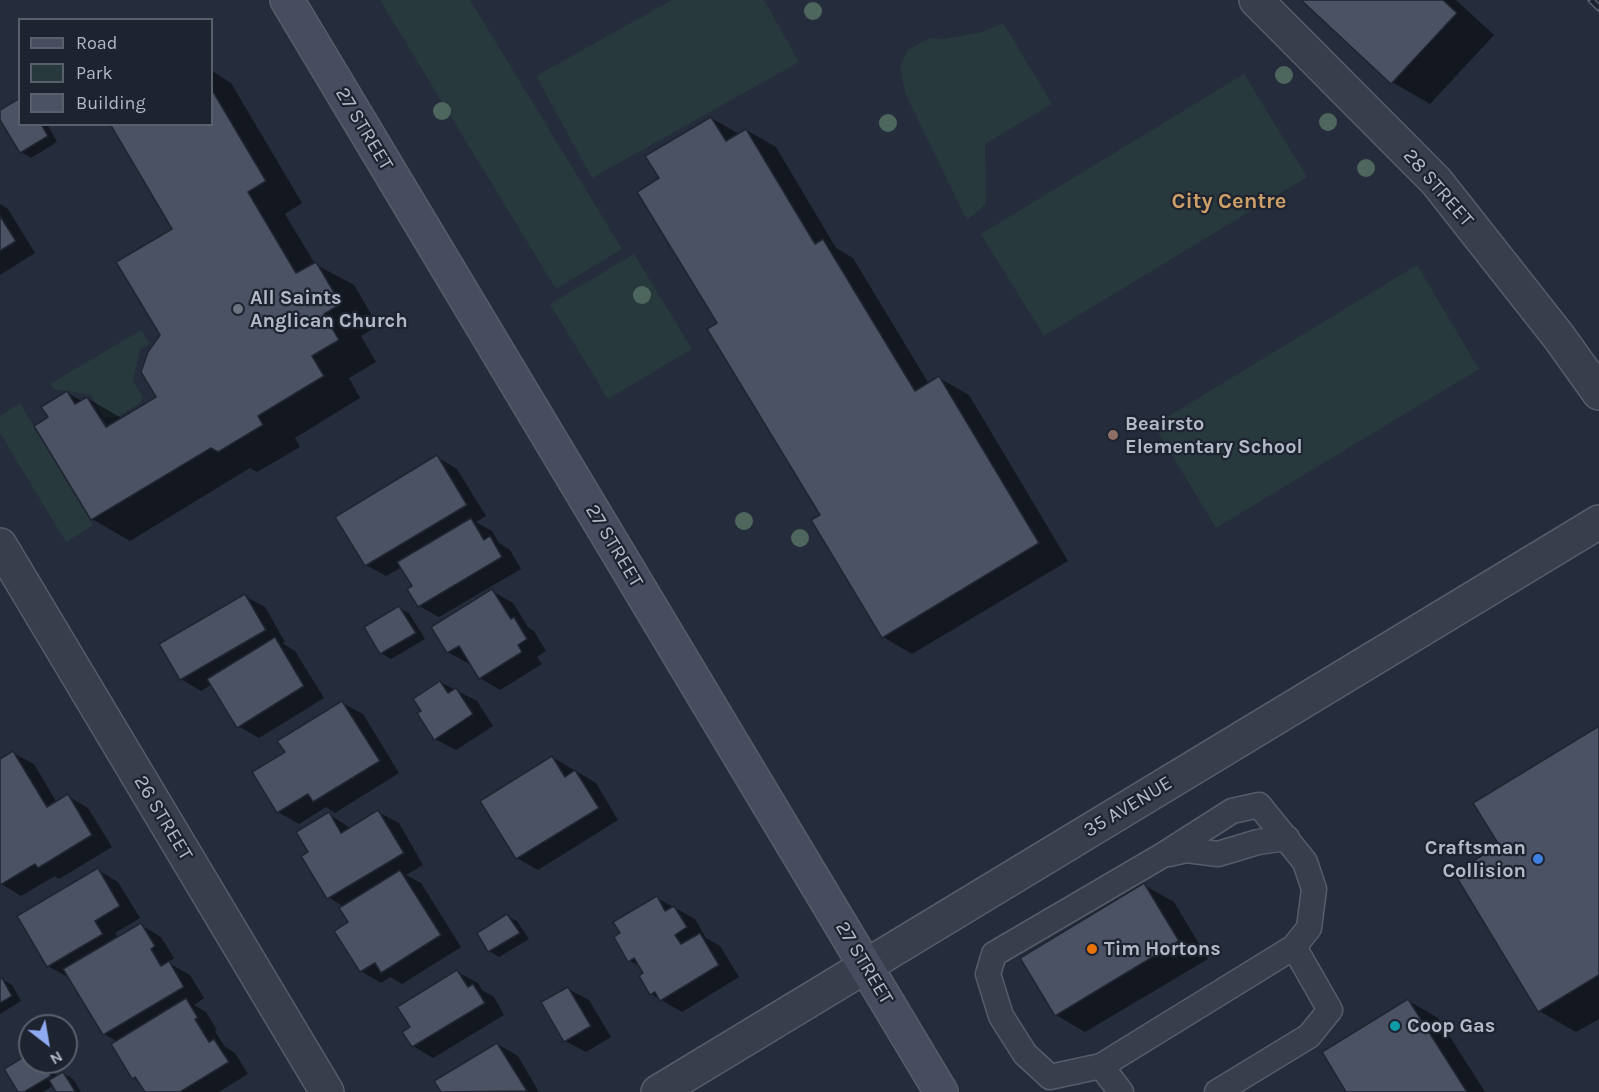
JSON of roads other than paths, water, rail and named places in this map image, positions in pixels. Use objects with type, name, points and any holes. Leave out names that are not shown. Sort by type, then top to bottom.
[{"type":"main road","name":"27 STREET","points":[[287,0],[941,1092]]},
{"type":"street","name":"28 STREET","points":[[1256,0],[1436,181],[1559,338],[1599,393]]},
{"type":"street","name":"35 AVENUE","points":[[658,1092],[1599,522]]},
{"type":"street","name":"26 STREET","points":[[0,545],[327,1092]]},
{"type":"lane","points":[[1259,805],[1287,838],[1305,862],[1314,889],[1309,928],[1294,947],[1101,1066],[1050,1077],[1025,1054],[1001,1016],[988,974],[994,954],[1163,855],[1232,811],[1259,805]]},
{"type":"lane","points":[[1163,855],[1186,850],[1218,854],[1258,842],[1287,838]]},
{"type":"lane","points":[[1217,1092],[1309,1036],[1330,1010],[1294,947]]},
{"type":"lane","points":[[1101,1066],[1121,1092]]},
{"type":"railway","points":[[1591,0],[1599,8]]},
{"type":"place","name":"All Saints Anglican Church","points":[[238,309]]},
{"type":"place","name":"Beairsto Elementary School","points":[[1113,435]]},
{"type":"place","name":"Craftsman Collision","points":[[1538,859]]},
{"type":"place","name":"Tim Hortons","points":[[1092,949]]},
{"type":"place","name":"Coop Gas","points":[[1395,1026]]},
{"type":"district","name":"City Centre","points":[[1229,202]]}]
